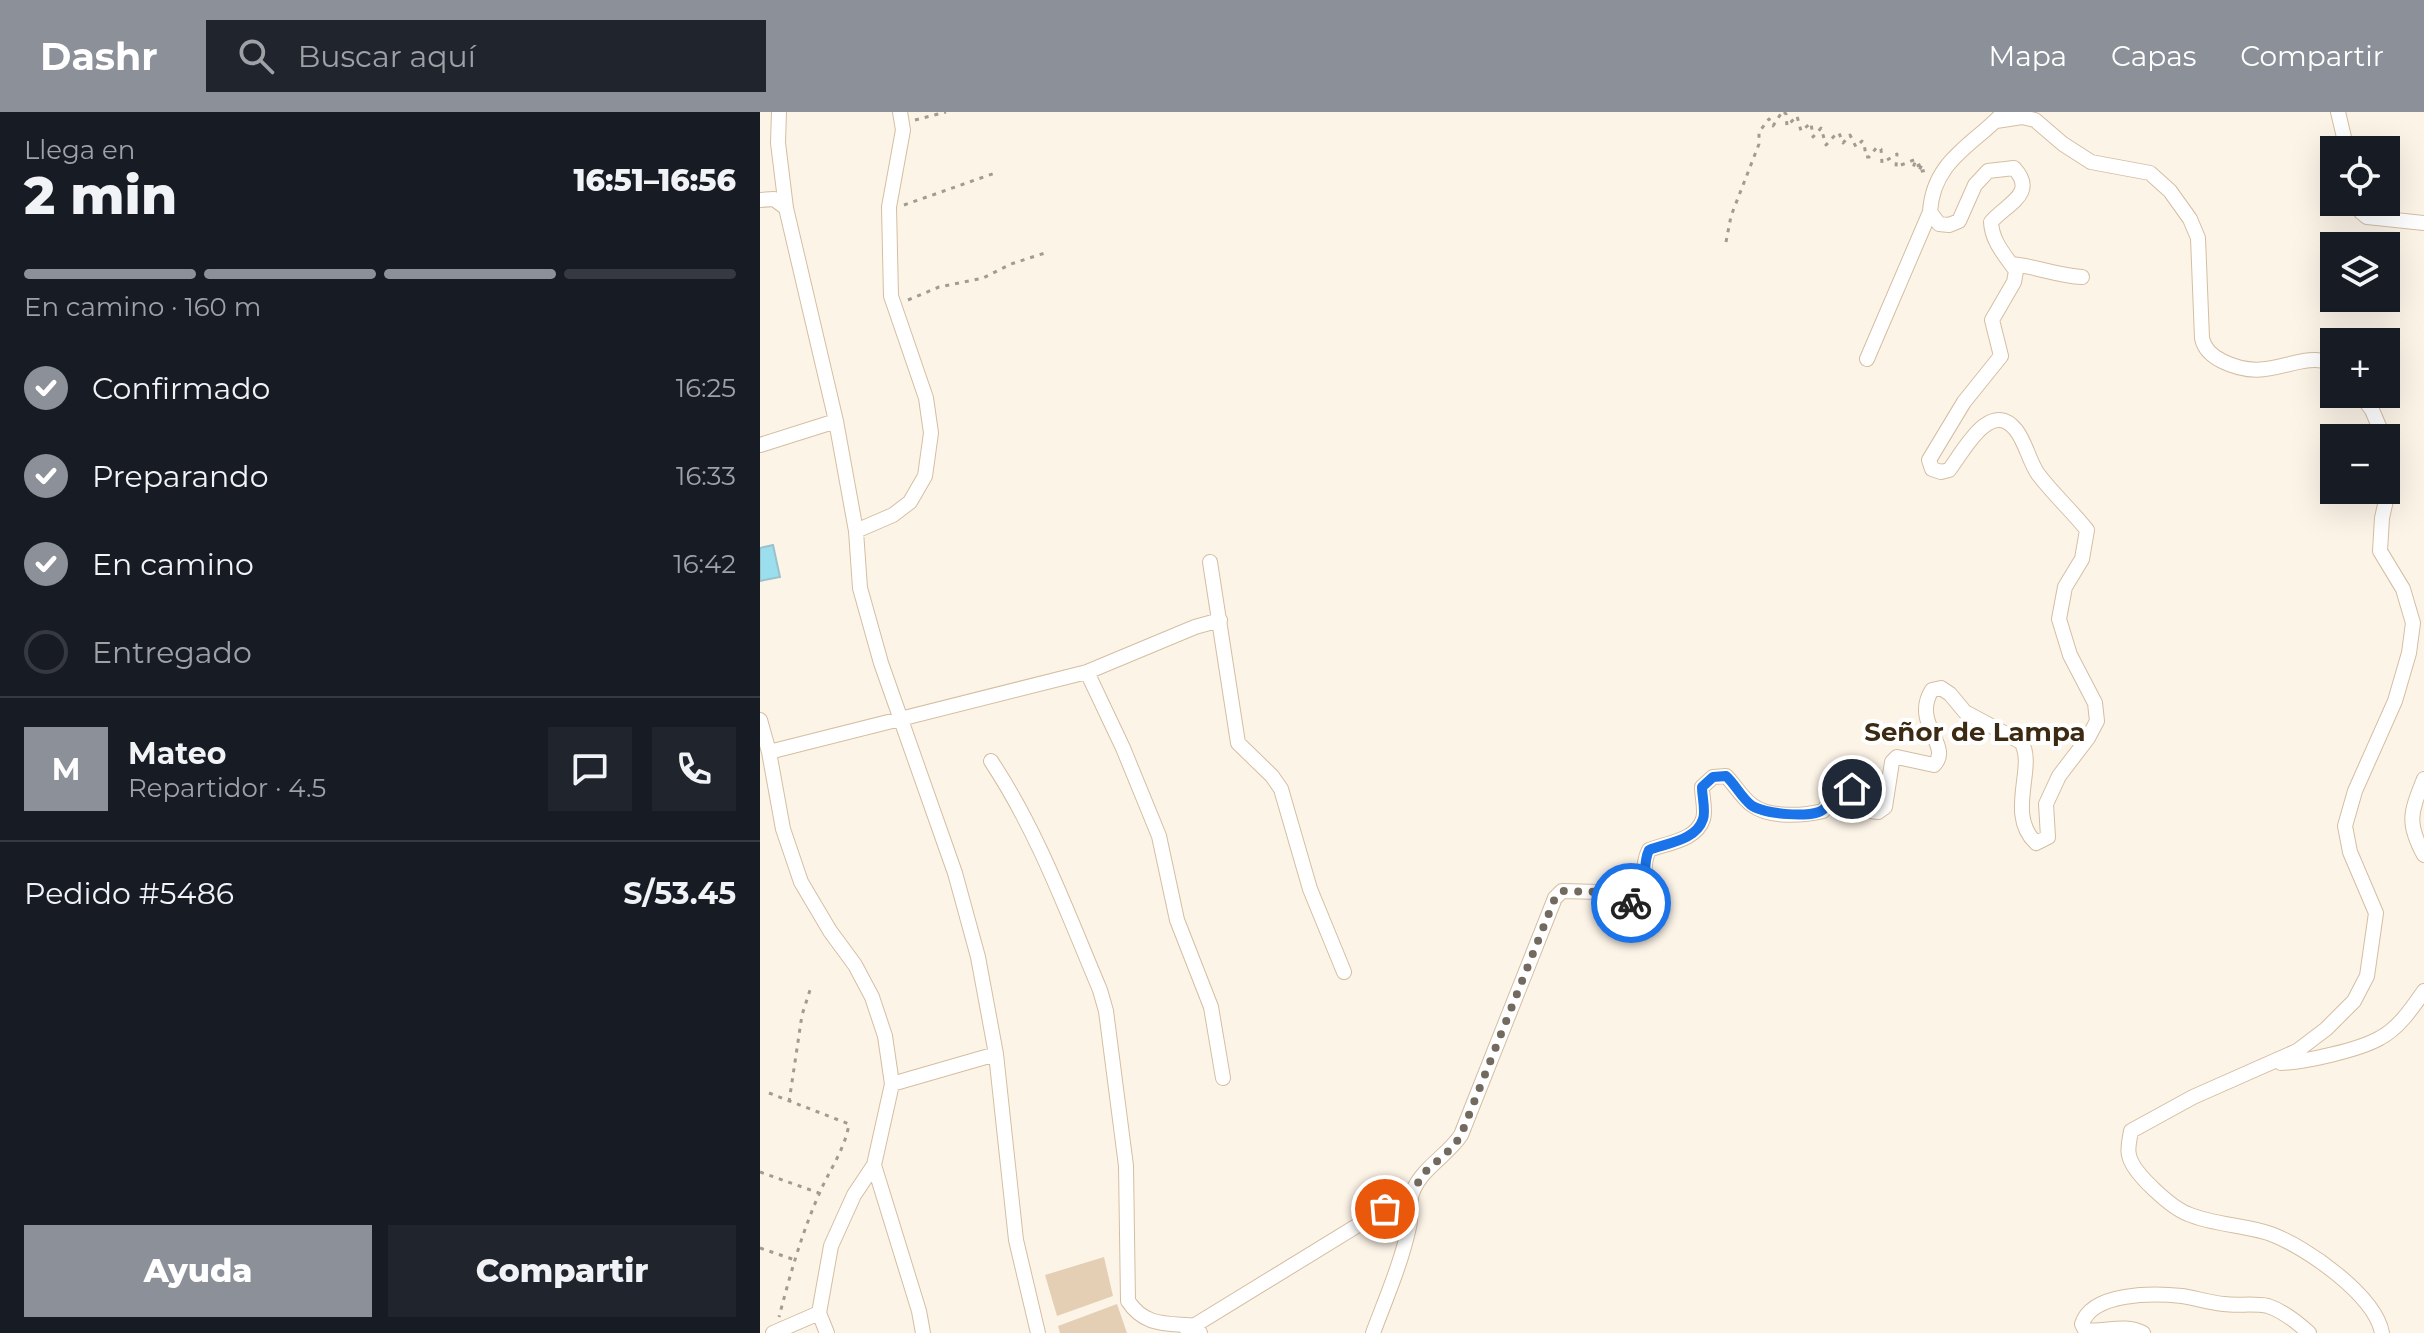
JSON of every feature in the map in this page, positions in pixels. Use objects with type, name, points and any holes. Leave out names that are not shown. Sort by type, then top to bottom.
[{"type":"street","points":[[779,112],[778,143],[786,208],[836,421],[856,531],[860,588],[899,718],[955,873],[978,957],[996,1054],[1016,1240],[1038,1333]]},
{"type":"street","points":[[2338,112],[2344,136]]},
{"type":"street","points":[[1867,359],[1949,163],[1954,155],[2000,116],[2035,120],[2091,162],[2150,173],[2170,191],[2190,219],[2198,238],[2202,338],[2204,348],[2218,359],[2240,369],[2264,371],[2320,360]]},
{"type":"street","points":[[856,531],[893,515],[910,502],[925,476],[931,433],[926,398],[894,306],[889,270],[889,207],[901,118]]},
{"type":"street","points":[[1178,1333],[1198,1330],[1412,1192],[1425,1172],[1454,1146],[1461,1135],[1555,898],[1562,891],[1599,892],[1632,903],[1641,895],[1647,881],[1644,860],[1649,850],[1676,842],[1698,829],[1704,818],[1702,787],[1713,777],[1726,776],[1750,804],[1764,811],[1809,814],[1823,811],[1837,790],[1844,787],[1852,789],[1871,811],[1878,812],[1885,807],[1892,762],[1897,757],[1934,765],[1939,760],[1940,753],[1926,718],[1925,701],[1932,690],[1941,688],[1965,712],[2021,742],[2026,749],[2020,797],[2027,834],[2036,843],[2048,837],[2046,804],[2059,776],[2097,721],[2095,703],[2070,655],[2059,619],[2065,587],[2082,559],[2087,530],[2039,475],[2017,431],[2007,423],[1998,421],[1985,425],[1973,434],[1949,470],[1941,472],[1932,469],[1929,460],[1964,402],[2001,356],[1992,320],[2014,282],[2016,271],[1992,233],[1991,222],[2000,211],[2015,202],[2023,188],[2022,177],[2014,168],[1988,171],[1975,185],[1959,221],[1949,225],[1939,224],[1930,212]]},
{"type":"street","points":[[760,200],[774,199],[786,208]]},
{"type":"street","points":[[2366,216],[2424,223]]},
{"type":"street","points":[[2011,264],[2082,277]]},
{"type":"street","points":[[760,445],[836,421]]},
{"type":"street","points":[[2382,1333],[2372,1309],[2340,1276],[2271,1234],[2186,1214],[2139,1175],[2129,1155],[2131,1131],[2193,1097],[2297,1051],[2326,1029],[2354,1001],[2370,967],[2376,913],[2350,852],[2345,826],[2355,791],[2395,701],[2409,653],[2413,623],[2403,589],[2380,551],[2385,504]]},
{"type":"street","points":[[1210,562],[1238,743],[1281,789],[1310,889],[1344,972]]},
{"type":"street","points":[[769,752],[1087,672],[1195,627],[1220,620]]},
{"type":"street","points":[[1087,672],[1123,748],[1159,836],[1177,920],[1211,1007],[1223,1078]]},
{"type":"street","points":[[760,720],[783,829],[801,882],[872,997],[885,1036],[892,1084],[874,1165],[854,1195],[831,1246],[819,1313],[827,1333]]},
{"type":"street","points":[[991,761],[1036,838],[1106,1011],[1126,1166],[1128,1301],[1137,1315],[1153,1322],[1198,1330]]},
{"type":"street","points":[[2424,779],[2410,813],[2413,835],[2424,855]]},
{"type":"street","points":[[2274,1063],[2305,1062],[2380,1038],[2406,1017],[2424,991]]},
{"type":"street","points":[[892,1084],[996,1054]]},
{"type":"street","points":[[874,1165],[923,1333]]},
{"type":"street","points":[[1373,1333],[1398,1270],[1410,1223],[1412,1192]]},
{"type":"street","points":[[2143,1333],[2122,1327],[2097,1332],[2085,1330],[2082,1324],[2084,1315],[2124,1296],[2181,1296],[2223,1304],[2267,1306],[2294,1319],[2309,1333]]},
{"type":"street","points":[[774,1331],[819,1313]]},
{"type":"path","points":[[901,118],[946,112]]},
{"type":"path","points":[[1726,242],[1731,216],[1759,144],[1759,132],[1769,119],[1773,126],[1783,112],[1787,126],[1797,116],[1801,131],[1811,123],[1813,137],[1821,128],[1826,145],[1837,133],[1843,143],[1850,135],[1856,147],[1862,141],[1866,157],[1877,147],[1881,149],[1882,163],[1897,154],[1896,167],[1916,159],[1913,168],[1923,163],[1918,172],[1949,163]]},
{"type":"path","points":[[889,207],[906,205],[995,173]]},
{"type":"path","points":[[894,306],[939,287],[983,278],[1011,264],[1048,252]]},
{"type":"path","points":[[789,1102],[802,1015],[810,990]]},
{"type":"path","points":[[769,1093],[849,1124],[847,1137],[819,1193],[774,1331]]},
{"type":"path","points":[[760,1172],[819,1193]]},
{"type":"path","points":[[760,1248],[795,1260]]},
{"type":"shaded area","points":[[1104,1257],[1113,1296],[1057,1316],[1045,1275]]},
{"type":"shaded area","points":[[1117,1304],[1127,1333],[1060,1333],[1058,1326]]},
{"type":"building","points":[[773,545],[780,577],[760,581],[760,548]]},
{"type":"way so far","points":[[1385,1209],[1412,1192],[1425,1172],[1454,1146],[1461,1135],[1555,898],[1562,891],[1599,892],[1631,903]]},
{"type":"district","name":"Señor de Lampa","points":[[1975,732]]},
{"type":"route","points":[[1631,903],[1641,895],[1647,881],[1644,860],[1649,850],[1676,842],[1698,829],[1704,818],[1702,787],[1713,777],[1726,776],[1750,804],[1764,811],[1809,814],[1823,811],[1837,790],[1844,787],[1852,789]]}]
